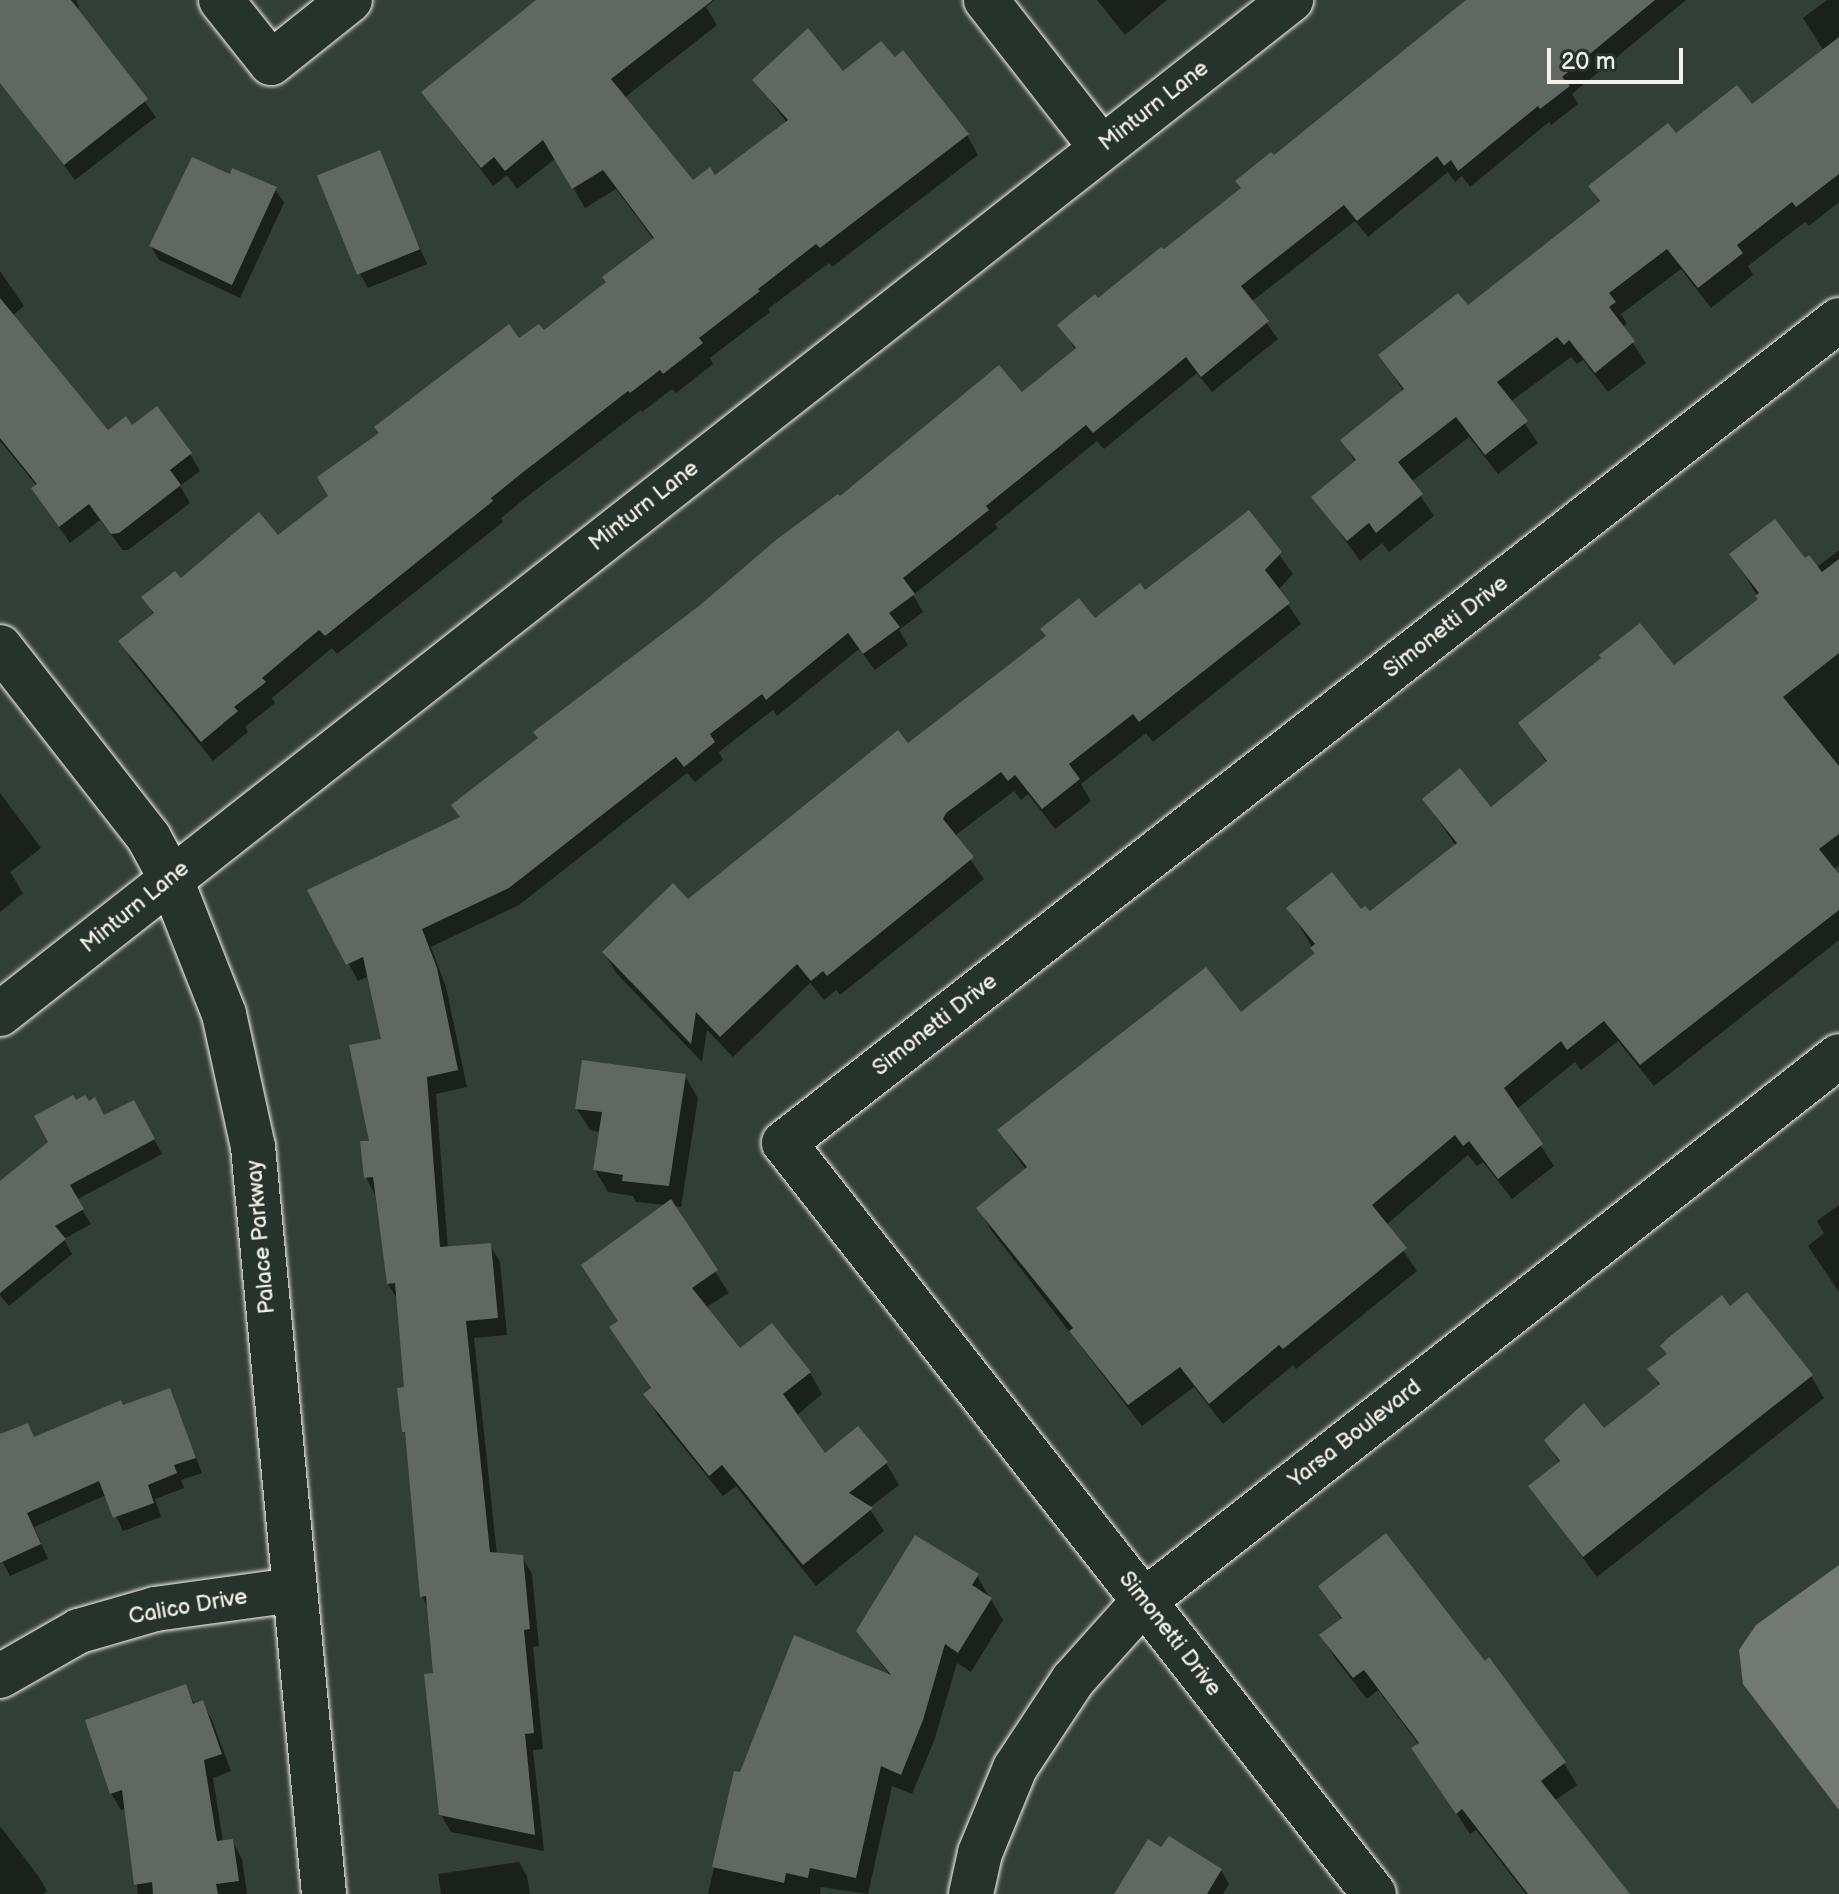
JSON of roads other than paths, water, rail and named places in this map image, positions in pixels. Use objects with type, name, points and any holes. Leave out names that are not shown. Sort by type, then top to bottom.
[{"type":"street","points":[[221,0],[271,63],[350,0]]},
{"type":"street","points":[[986,0],[1101,147]]},
{"type":"street","name":"Minturn Lane","points":[[0,1014],[170,877],[1291,0]]},
{"type":"street","name":"Simonetti Drive","points":[[1374,1894],[784,1143],[1839,320]]},
{"type":"street","name":"Palace Parkway","points":[[0,647],[140,826],[170,877],[224,1014],[253,1147],[324,1894]]},
{"type":"street","name":"Yarsa Boulevard","points":[[971,1894],[980,1853],[1015,1768],[1073,1680],[1144,1601],[1839,1056]]},
{"type":"street","name":"Calico Drive","points":[[0,1676],[79,1631],[139,1613],[293,1590]]}]
